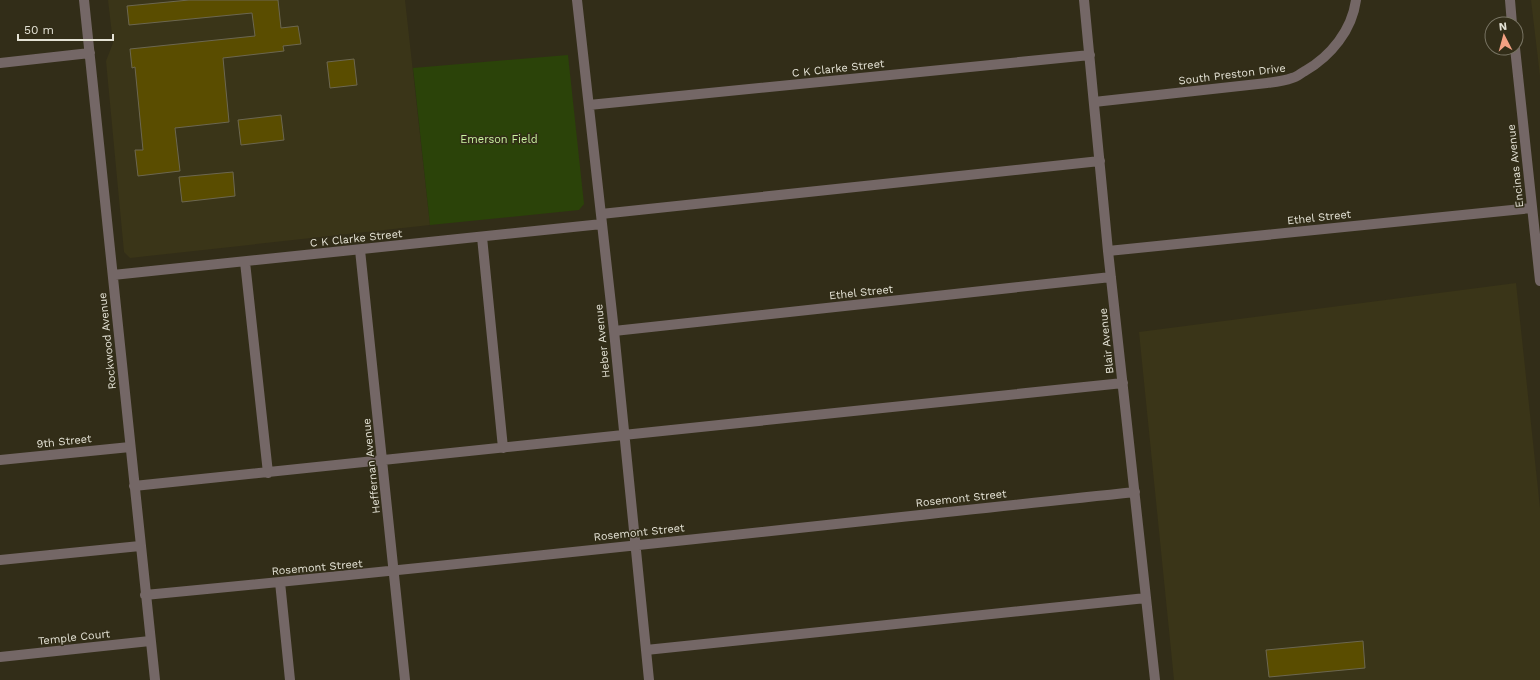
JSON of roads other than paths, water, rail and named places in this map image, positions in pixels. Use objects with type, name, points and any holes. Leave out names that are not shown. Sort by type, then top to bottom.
[{"type":"street","name":"Rockwood Avenue","points":[[84,0],[155,680]]},
{"type":"street","name":"Heber Avenue","points":[[577,0],[614,331],[649,680]]},
{"type":"street","name":"Blair Avenue","points":[[1084,0],[1108,251],[1155,680]]},
{"type":"street","name":"South Preston Drive","points":[[1094,102],[1267,83],[1293,78],[1316,65],[1333,49],[1344,33],[1354,11],[1356,0]]},
{"type":"street","points":[[1510,0],[1511,16]]},
{"type":"street","points":[[0,63],[90,53]]},
{"type":"street","name":"C K Clarke Street","points":[[589,105],[1090,55]]},
{"type":"street","name":"Encinas Avenue","points":[[1516,56],[1532,208],[1539,258],[1540,280]]},
{"type":"street","name":"C K Clarke Street","points":[[113,275],[482,237],[601,219],[1100,161]]},
{"type":"street","name":"Ethel Street","points":[[1108,251],[1532,208]]},
{"type":"street","points":[[482,237],[503,448]]},
{"type":"street","name":"Heffernan Avenue","points":[[360,250],[405,680]]},
{"type":"street","points":[[245,262],[268,472]]},
{"type":"street","name":"Ethel Street","points":[[614,331],[1111,276]]},
{"type":"street","points":[[134,486],[1122,383]]},
{"type":"street","name":"9th Street","points":[[0,460],[130,447]]},
{"type":"street","name":"Rosemont Street","points":[[145,595],[394,571],[635,544],[1134,492]]},
{"type":"street","points":[[0,560],[140,546]]},
{"type":"street","points":[[280,582],[290,680]]},
{"type":"street","points":[[646,650],[1146,598]]},
{"type":"street","name":"Temple Court","points":[[0,657],[150,641]]},
{"type":"park label","name":"Emerson Field","points":[[499,139]]}]
